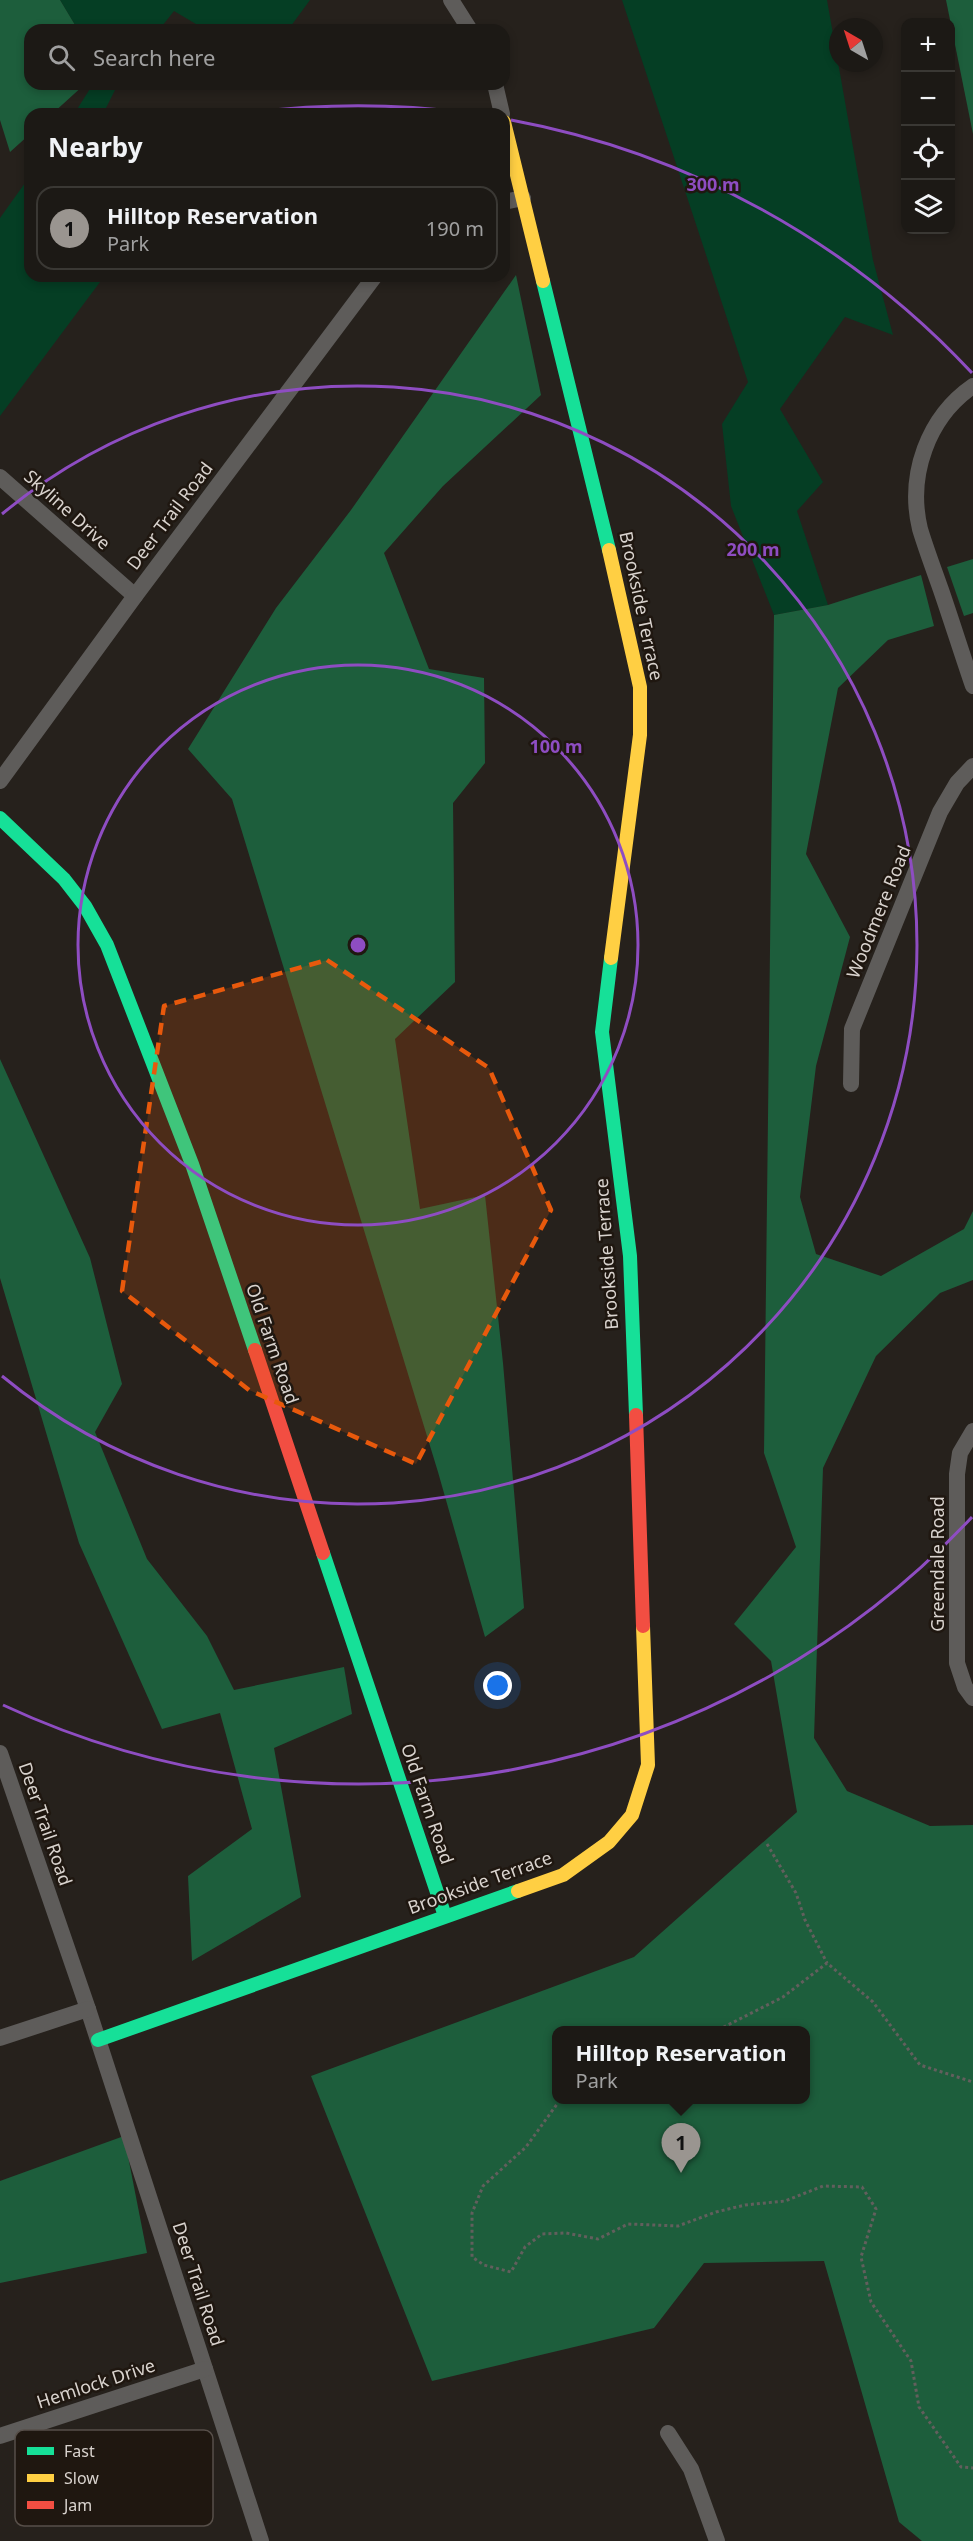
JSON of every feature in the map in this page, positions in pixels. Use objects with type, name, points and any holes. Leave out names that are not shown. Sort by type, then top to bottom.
[{"type":"street","points":[[451,0],[466,24]]},
{"type":"street","points":[[496,90],[501,108]]},
{"type":"street","name":"Brookside Terrace","points":[[98,2040],[563,1875],[596,1852],[623,1828],[639,1799],[648,1765],[630,1256],[602,1032],[640,735],[640,687],[626,621],[510,146]]},
{"type":"street","points":[[510,201],[523,198]]},
{"type":"street","name":"Deer Trail Road","points":[[0,781],[135,596],[370,282]]},
{"type":"street","points":[[973,386],[953,403],[931,434],[924,451],[916,489],[920,529],[973,686]]},
{"type":"street","name":"Skyline Drive","points":[[0,477],[135,596]]},
{"type":"street","name":"Woodmere Road","points":[[851,1084],[852,1029],[940,812],[957,783],[973,766]]},
{"type":"street","name":"Old Farm Road","points":[[0,818],[64,879],[85,906],[107,945],[192,1164],[446,1916]]},
{"type":"street","name":"Greendale Road","points":[[973,1431],[964,1443],[958,1463],[957,1663],[965,1687],[973,1698]]},
{"type":"street","name":"Deer Trail Road","points":[[0,1753],[88,2009],[261,2541]]},
{"type":"street","points":[[0,2038],[88,2009]]},
{"type":"street","name":"Hemlock Drive","points":[[18,2430],[205,2369]]},
{"type":"street","name":"Hemlock Drive","points":[[0,2436],[15,2431]]},
{"type":"street","points":[[668,2433],[691,2469],[717,2541]]},
{"type":"path","points":[[767,1844],[796,1893],[805,1920],[827,1964],[873,2002],[920,2065],[973,2082]]},
{"type":"path","points":[[728,2026],[783,1997],[827,1964]]},
{"type":"path","points":[[557,2104],[526,2147],[483,2186],[472,2213],[472,2257],[484,2265],[511,2272],[525,2247],[542,2234],[566,2232],[598,2239],[628,2224],[678,2226],[716,2212],[745,2205],[785,2201],[823,2186],[862,2187],[876,2209],[861,2257],[871,2302],[911,2361],[920,2407],[962,2467],[973,2468]]},
{"type":"highlighted area","points":[[327,960],[489,1068],[551,1210],[416,1464],[249,1390],[122,1291],[164,1006]]},
{"type":"green space","points":[[0,0],[60,0],[74,24],[24,24],[24,90],[78,90],[59,108],[24,108],[24,139],[10,152],[0,120]]},
{"type":"green space","points":[[60,0],[310,0],[292,24],[196,24],[174,11],[164,24],[74,24]]},
{"type":"green space","points":[[622,0],[827,0],[830,18],[829,72],[840,72],[873,260],[893,335],[845,317],[780,409],[823,482],[797,511],[828,605],[774,615],[731,506],[722,424],[748,382]]},
{"type":"green space","points":[[946,0],[973,0],[973,134],[955,45],[955,18],[950,18]]},
{"type":"green space","points":[[89,90],[115,90],[106,108],[78,108]]},
{"type":"green space","points":[[24,184],[24,282],[100,282],[0,416],[0,218]]},
{"type":"green space","points":[[516,275],[541,395],[443,486],[384,553],[429,669],[484,678],[485,763],[453,803],[455,982],[395,1039],[420,1209],[485,1195],[503,1363],[524,1608],[485,1637],[438,1472],[232,799],[188,749],[276,608],[351,510]]},
{"type":"green space","points":[[973,559],[973,613],[964,616],[947,567]]},
{"type":"green space","points":[[921,575],[934,626],[888,640],[838,688],[806,854],[850,937],[816,1066],[800,1197],[816,1254],[881,1276],[964,1229],[973,1211],[973,1280],[940,1293],[876,1356],[823,1468],[814,1738],[847,1791],[930,1826],[973,1825],[973,2541],[922,2541],[899,2522],[824,2261],[704,2263],[654,2328],[432,2381],[311,2076],[634,1957],[797,1812],[771,1661],[734,1624],[796,1547],[764,1453],[774,615],[828,605]]},
{"type":"green space","points":[[0,1059],[90,1258],[122,1384],[95,1432],[147,1559],[207,1636],[234,1690],[344,1667],[352,1714],[274,1748],[301,1897],[192,1961],[188,1876],[252,1829],[220,1713],[162,1729],[79,1543],[0,1278]]},
{"type":"green space","points":[[124,2136],[147,2253],[0,2283],[0,2181]]},
{"type":"traffic: fast","points":[[543,281],[609,550]]},
{"type":"traffic: fast","points":[[0,818],[64,879],[85,906],[107,945],[192,1164],[255,1350]]},
{"type":"traffic: fast","points":[[611,958],[602,1032],[630,1256],[636,1415]]},
{"type":"traffic: fast","points":[[323,1553],[445,1916]]},
{"type":"traffic: fast","points":[[98,2040],[518,1891]]},
{"type":"traffic: slow","points":[[510,146],[543,281]]},
{"type":"traffic: slow","points":[[609,550],[640,687],[640,735],[611,958]]},
{"type":"traffic: slow","points":[[518,1891],[563,1875],[609,1842],[632,1815],[648,1765],[643,1626]]},
{"type":"traffic: jam","points":[[255,1350],[323,1553]]},
{"type":"traffic: jam","points":[[636,1415],[643,1626]]},
{"type":"place","name":"Hilltop Reservation","points":[[681,2173]]}]
